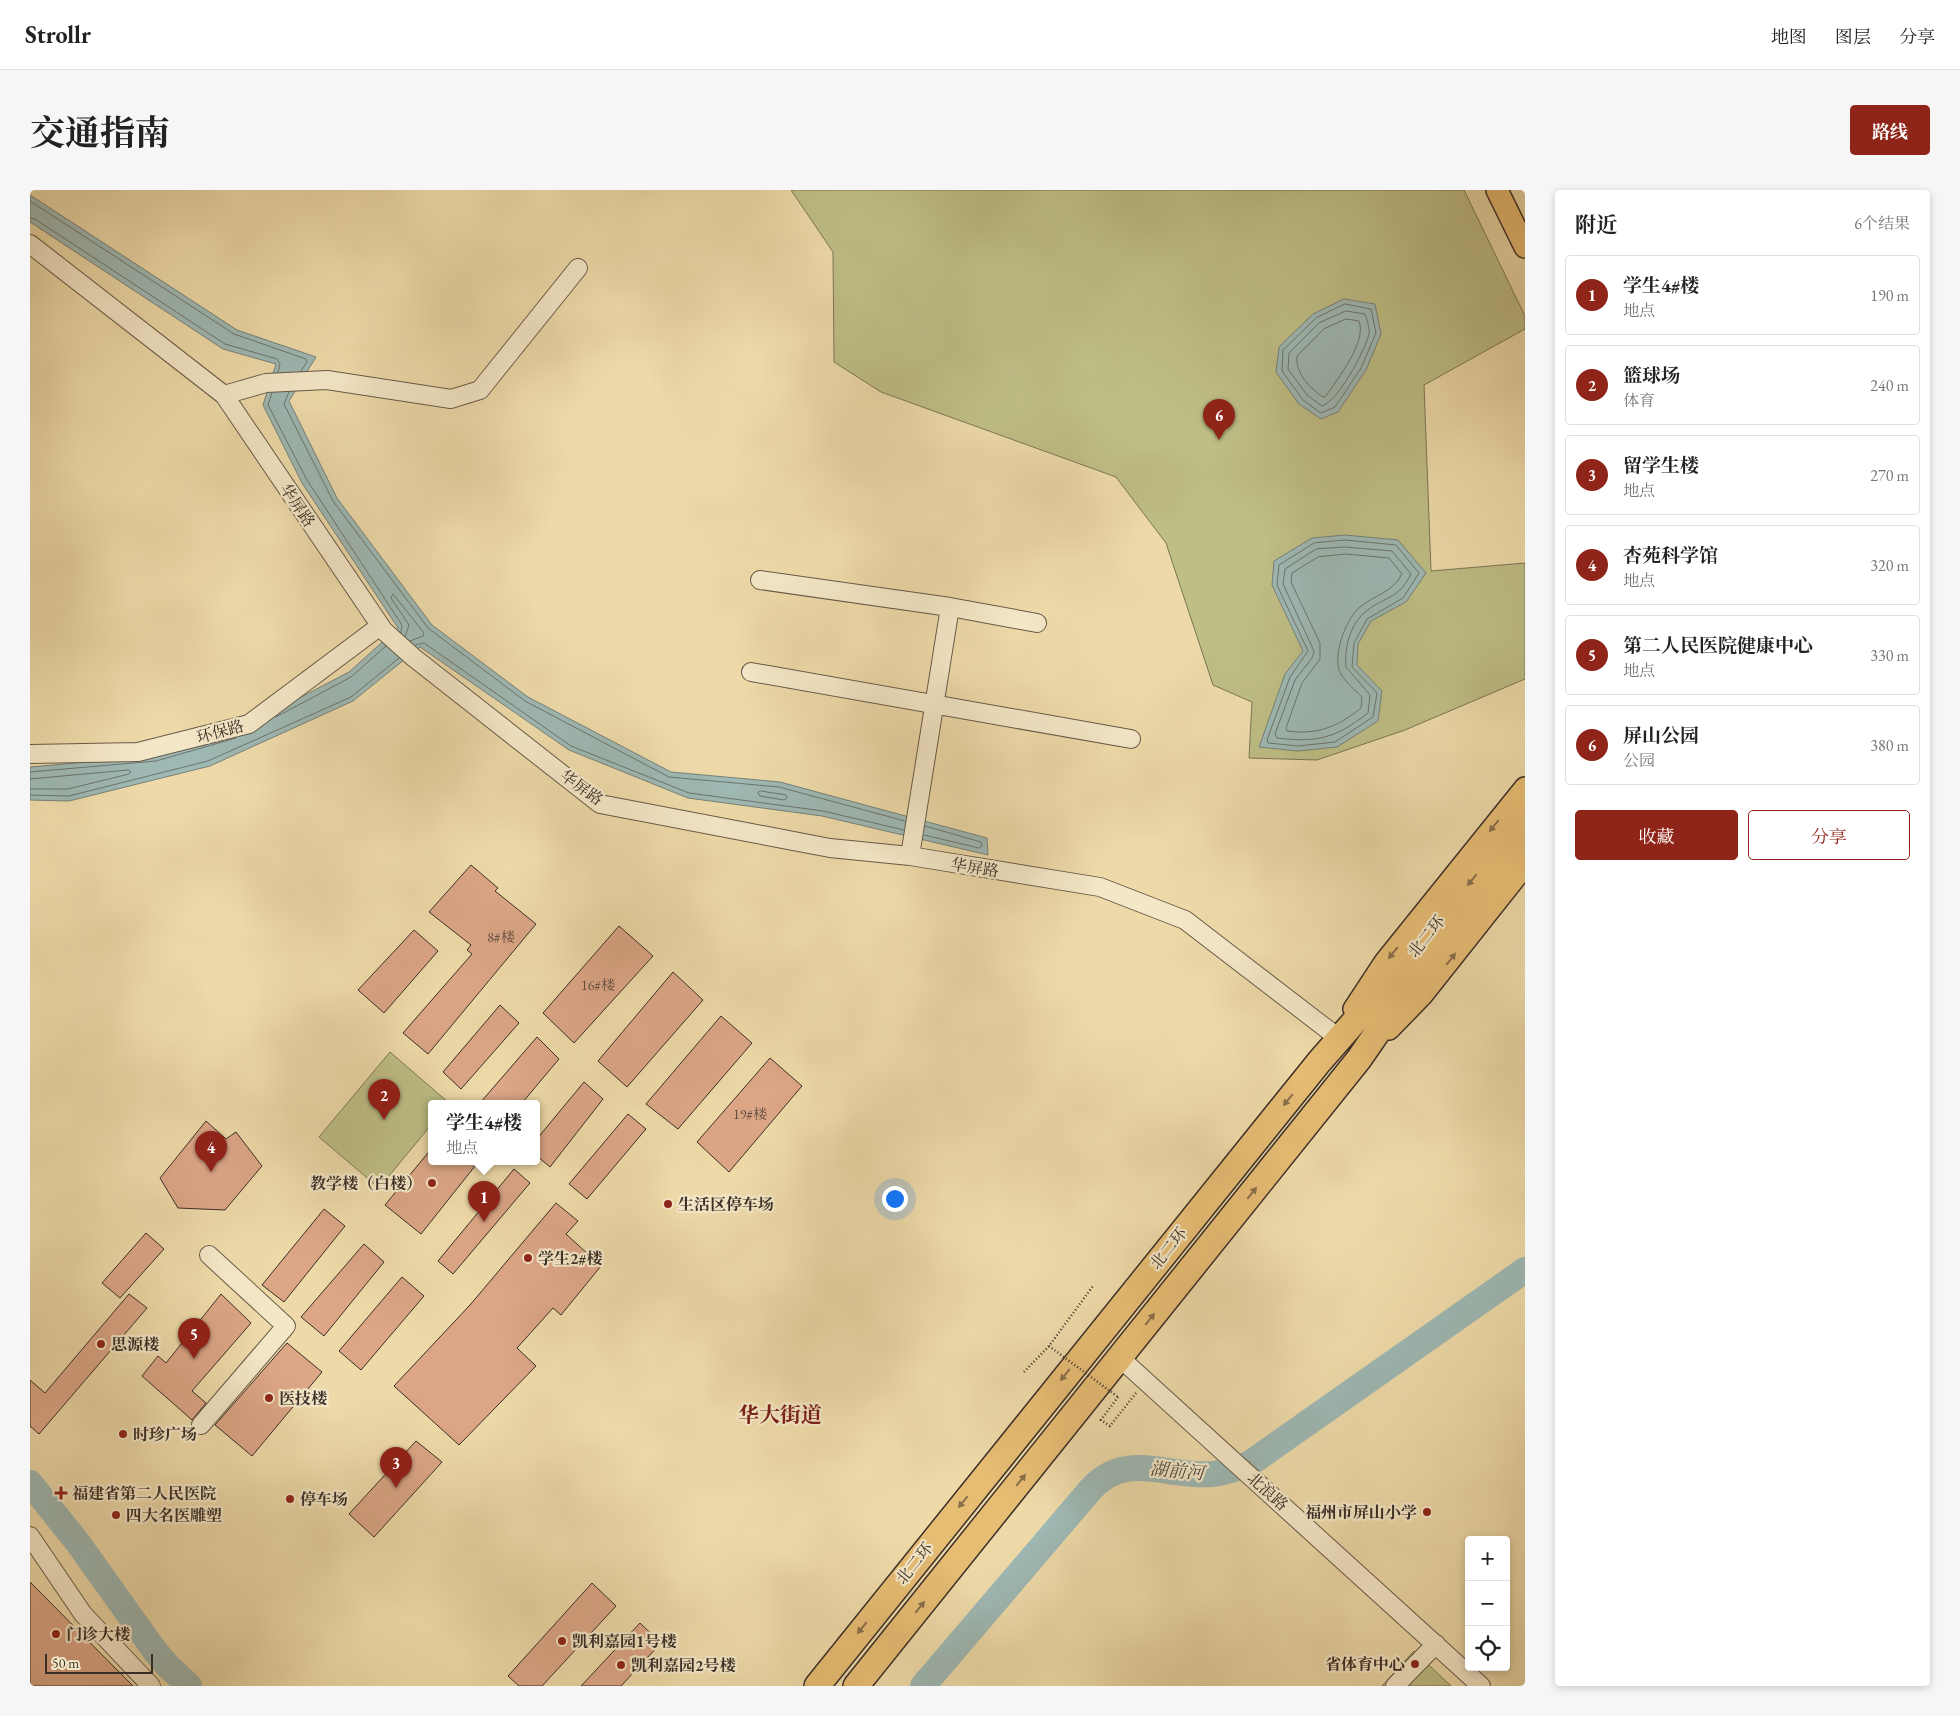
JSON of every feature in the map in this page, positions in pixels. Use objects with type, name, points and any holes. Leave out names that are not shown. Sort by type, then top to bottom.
[{"type":"highway","name":"北二环","points":[[858,1685],[1359,1059],[1403,979],[1525,815]]},
{"type":"highway","name":"北二环","points":[[817,1686],[1318,1062],[1403,979],[1525,843]]},
{"type":"main road","points":[[1497,190],[1525,247]]},
{"type":"main road","points":[[1318,1062],[1385,962],[1525,788]]},
{"type":"main road","points":[[1359,1059],[1422,995],[1525,865]]},
{"type":"main road","points":[[810,1686],[834,1663]]},
{"type":"street","name":"华屏路","points":[[30,244],[224,395],[382,628],[413,657],[600,804],[830,848],[911,848],[1100,887],[1185,920],[1336,1036]]},
{"type":"street","points":[[224,395],[266,383],[327,380],[451,399],[480,390],[578,268]]},
{"type":"street","points":[[760,580],[950,607],[1037,623]]},
{"type":"street","points":[[911,848],[950,607]]},
{"type":"street","name":"环保路","points":[[30,754],[138,752],[249,724],[382,628]]},
{"type":"street","points":[[750,672],[1131,740]]},
{"type":"street","points":[[201,1425],[286,1326],[209,1255]]},
{"type":"street","name":"北浪路","points":[[1119,1357],[1481,1686]]},
{"type":"street","points":[[30,1536],[83,1614],[151,1686]]},
{"type":"street","points":[[1395,1686],[1436,1644]]},
{"type":"path","points":[[1024,1372],[1049,1346],[1093,1286]]},
{"type":"path","points":[[1049,1346],[1118,1397],[1101,1420],[1110,1426],[1137,1392]]},
{"type":"green space","points":[[791,190],[1464,190],[1525,316],[1525,329],[1424,385],[1431,571],[1525,563],[1525,679],[1405,730],[1317,760],[1249,758],[1252,702],[1213,685],[1166,543],[1116,477],[881,392],[834,362],[833,252]]},
{"type":"green space","points":[[390,1052],[446,1100],[428,1100],[428,1129],[379,1188],[319,1137]]},
{"type":"green space","name":"省体育中心","points":[[1414,1651],[1451,1686],[1382,1686]]},
{"type":"water","points":[[30,195],[237,330],[316,357],[289,401],[337,498],[432,625],[528,697],[671,772],[780,782],[987,838],[988,855],[822,816],[688,798],[569,750],[420,647],[353,701],[210,766],[69,801],[30,800],[30,767],[155,756],[229,735],[349,672],[398,628],[302,483],[263,405],[276,364],[223,349],[30,222]]},
{"type":"water","points":[[1344,299],[1375,304],[1381,334],[1366,370],[1338,412],[1321,419],[1299,404],[1276,372],[1279,347],[1313,314]]},
{"type":"water","points":[[1345,535],[1398,540],[1426,573],[1406,602],[1371,621],[1358,644],[1357,665],[1382,691],[1378,721],[1337,747],[1298,751],[1259,747],[1285,674],[1303,651],[1272,585],[1274,561],[1312,538]]},
{"type":"building","points":[[471,865],[498,888],[495,891],[536,924],[428,1054],[403,1033],[472,954],[467,950],[471,945],[429,912]]},
{"type":"building","points":[[619,926],[653,956],[574,1043],[543,1013]]},
{"type":"building","points":[[414,930],[438,951],[384,1013],[358,990]]},
{"type":"building","points":[[673,972],[703,1000],[627,1087],[598,1061]]},
{"type":"building","points":[[500,1005],[519,1023],[461,1089],[443,1072]]},
{"type":"building","points":[[721,1016],[752,1043],[678,1129],[646,1104]]},
{"type":"building","points":[[537,1037],[559,1059],[525,1100],[483,1100]]},
{"type":"building","points":[[770,1058],[802,1086],[729,1172],[697,1142]]},
{"type":"building","points":[[584,1082],[603,1099],[550,1167],[540,1158],[540,1135]]},
{"type":"building","points":[[628,1114],[646,1129],[587,1199],[569,1184]]},
{"type":"building","points":[[206,1121],[226,1139],[236,1132],[262,1166],[225,1210],[178,1208],[160,1178]]},
{"type":"building","name":"教学楼（白楼）","points":[[428,1153],[428,1165],[476,1165],[421,1234],[385,1205]]},
{"type":"building","points":[[514,1169],[530,1183],[453,1274],[438,1261]]},
{"type":"building","points":[[556,1203],[578,1221],[566,1234],[601,1266],[561,1315],[553,1308],[517,1348],[536,1366],[459,1445],[394,1386],[470,1305]]},
{"type":"building","points":[[324,1209],[345,1226],[284,1302],[262,1285]]},
{"type":"building","points":[[146,1233],[164,1249],[120,1298],[102,1283]]},
{"type":"building","points":[[364,1244],[384,1262],[324,1336],[301,1317]]},
{"type":"building","points":[[402,1277],[424,1296],[361,1370],[339,1351]]},
{"type":"building","name":"思源楼","points":[[129,1294],[147,1308],[39,1434],[30,1426],[30,1380],[45,1393]]},
{"type":"building","points":[[221,1294],[251,1323],[192,1391],[206,1403],[192,1420],[142,1376],[158,1356],[166,1363]]},
{"type":"building","name":"医技楼","points":[[287,1343],[322,1372],[252,1456],[215,1425]]},
{"type":"building","points":[[416,1441],[442,1462],[374,1537],[349,1514]]},
{"type":"building","name":"门诊大楼","points":[[30,1582],[133,1686],[30,1686]]},
{"type":"building","name":"凯利嘉园1号楼","points":[[592,1583],[616,1606],[542,1686],[519,1686],[508,1676]]},
{"type":"building","name":"凯利嘉园2号楼","points":[[640,1623],[661,1643],[621,1686],[581,1686]]},
{"type":"waterway","name":"湖前河","points":[[923,1686],[1091,1489],[1105,1477],[1133,1468],[1212,1474],[1249,1464],[1525,1270]]},
{"type":"waterway","points":[[30,1483],[78,1543],[155,1651],[189,1686]]},
{"type":"place","name":"屏山公园","points":[[1219,440]]},
{"type":"place","name":"篮球场","points":[[384,1120]]},
{"type":"place","name":"杏苑科学馆","points":[[211,1172]]},
{"type":"place","name":"教学楼（白楼）","points":[[432,1183]]},
{"type":"place","name":"生活区停车场","points":[[668,1204]]},
{"type":"place","name":"学生4#楼","points":[[484,1222]]},
{"type":"place","name":"学生2#楼","points":[[528,1258]]},
{"type":"place","name":"思源楼","points":[[101,1344]]},
{"type":"place","name":"第二人民医院健康中心","points":[[194,1359]]},
{"type":"place","name":"医技楼","points":[[269,1398]]},
{"type":"place","name":"时珍广场","points":[[123,1434]]},
{"type":"place","name":"留学生楼","points":[[396,1488]]},
{"type":"place","name":"福建省第二人民医院","points":[[61,1493]]},
{"type":"place","name":"停车场","points":[[290,1499]]},
{"type":"place","name":"福州市屏山小学","points":[[1427,1512]]},
{"type":"place","name":"四大名医雕塑","points":[[116,1515]]},
{"type":"place","name":"门诊大楼","points":[[56,1634]]},
{"type":"place","name":"凯利嘉园1号楼","points":[[562,1641]]},
{"type":"place","name":"省体育中心","points":[[1415,1664]]},
{"type":"place","name":"凯利嘉园2号楼","points":[[621,1665]]},
{"type":"district","name":"华大街道","points":[[780,1415]]}]
